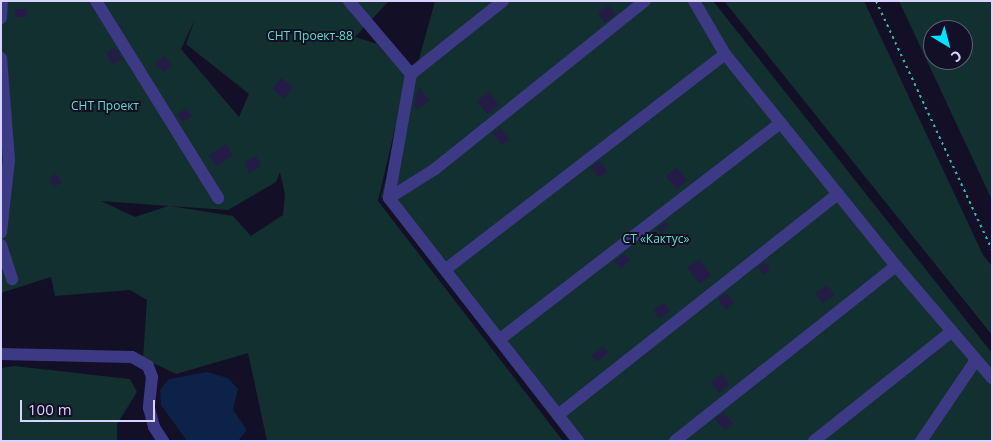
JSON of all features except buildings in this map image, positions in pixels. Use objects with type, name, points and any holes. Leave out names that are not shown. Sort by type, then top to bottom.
[{"type":"lane","points":[[1,18],[2,1]]},
{"type":"lane","points":[[96,1],[218,198]]},
{"type":"lane","points":[[349,1],[411,74]]},
{"type":"lane","points":[[503,1],[411,74],[389,198],[578,441]]},
{"type":"lane","points":[[389,198],[435,169],[645,1]]},
{"type":"lane","points":[[694,1],[725,54],[896,266],[992,378]]},
{"type":"lane","points":[[446,269],[725,54]]},
{"type":"lane","points":[[1,58],[9,160],[1,233]]},
{"type":"lane","points":[[500,339],[780,123]]},
{"type":"lane","points":[[558,414],[838,194]]},
{"type":"lane","points":[[1,245],[12,279]]},
{"type":"lane","points":[[675,441],[896,266]]},
{"type":"lane","points":[[814,441],[951,332]]},
{"type":"lane","points":[[1,354],[132,357],[148,366],[150,371],[149,408],[154,427],[163,441]]},
{"type":"lane","points":[[921,441],[976,360]]},
{"type":"path","points":[[876,1],[992,250]]},
{"type":"green space","points":[[1,1],[389,1],[355,37],[377,44],[407,77],[378,201],[563,441],[267,441],[248,353],[176,374],[143,358],[147,300],[130,290],[55,296],[51,277],[1,293]],"holes":[[[195,19],[186,44],[249,94],[239,117],[181,49]],[[280,172],[285,194],[283,215],[251,236],[233,216],[170,206],[228,210],[276,182]],[[101,201],[168,206],[135,217]]]},
{"type":"green space","name":"СТ «Кактус»","points":[[435,1],[713,1],[992,353],[992,441],[570,441],[381,197]]},
{"type":"green space","points":[[724,1],[864,1],[983,255],[992,266],[992,335]]},
{"type":"green space","points":[[899,1],[992,1],[992,200],[931,70],[973,70],[973,20],[923,20],[923,52]]},
{"type":"green space","points":[[14,366],[130,379],[137,392],[117,424],[117,441],[1,441],[1,368]]},
{"type":"water","points":[[207,372],[228,378],[238,389],[233,410],[247,430],[238,441],[187,441],[161,405],[160,390],[169,379]]},
{"type":"park label","name":"СНТ Проект-88","points":[[310,36]]},
{"type":"park label","name":"СНТ Проект","points":[[105,106]]}]
